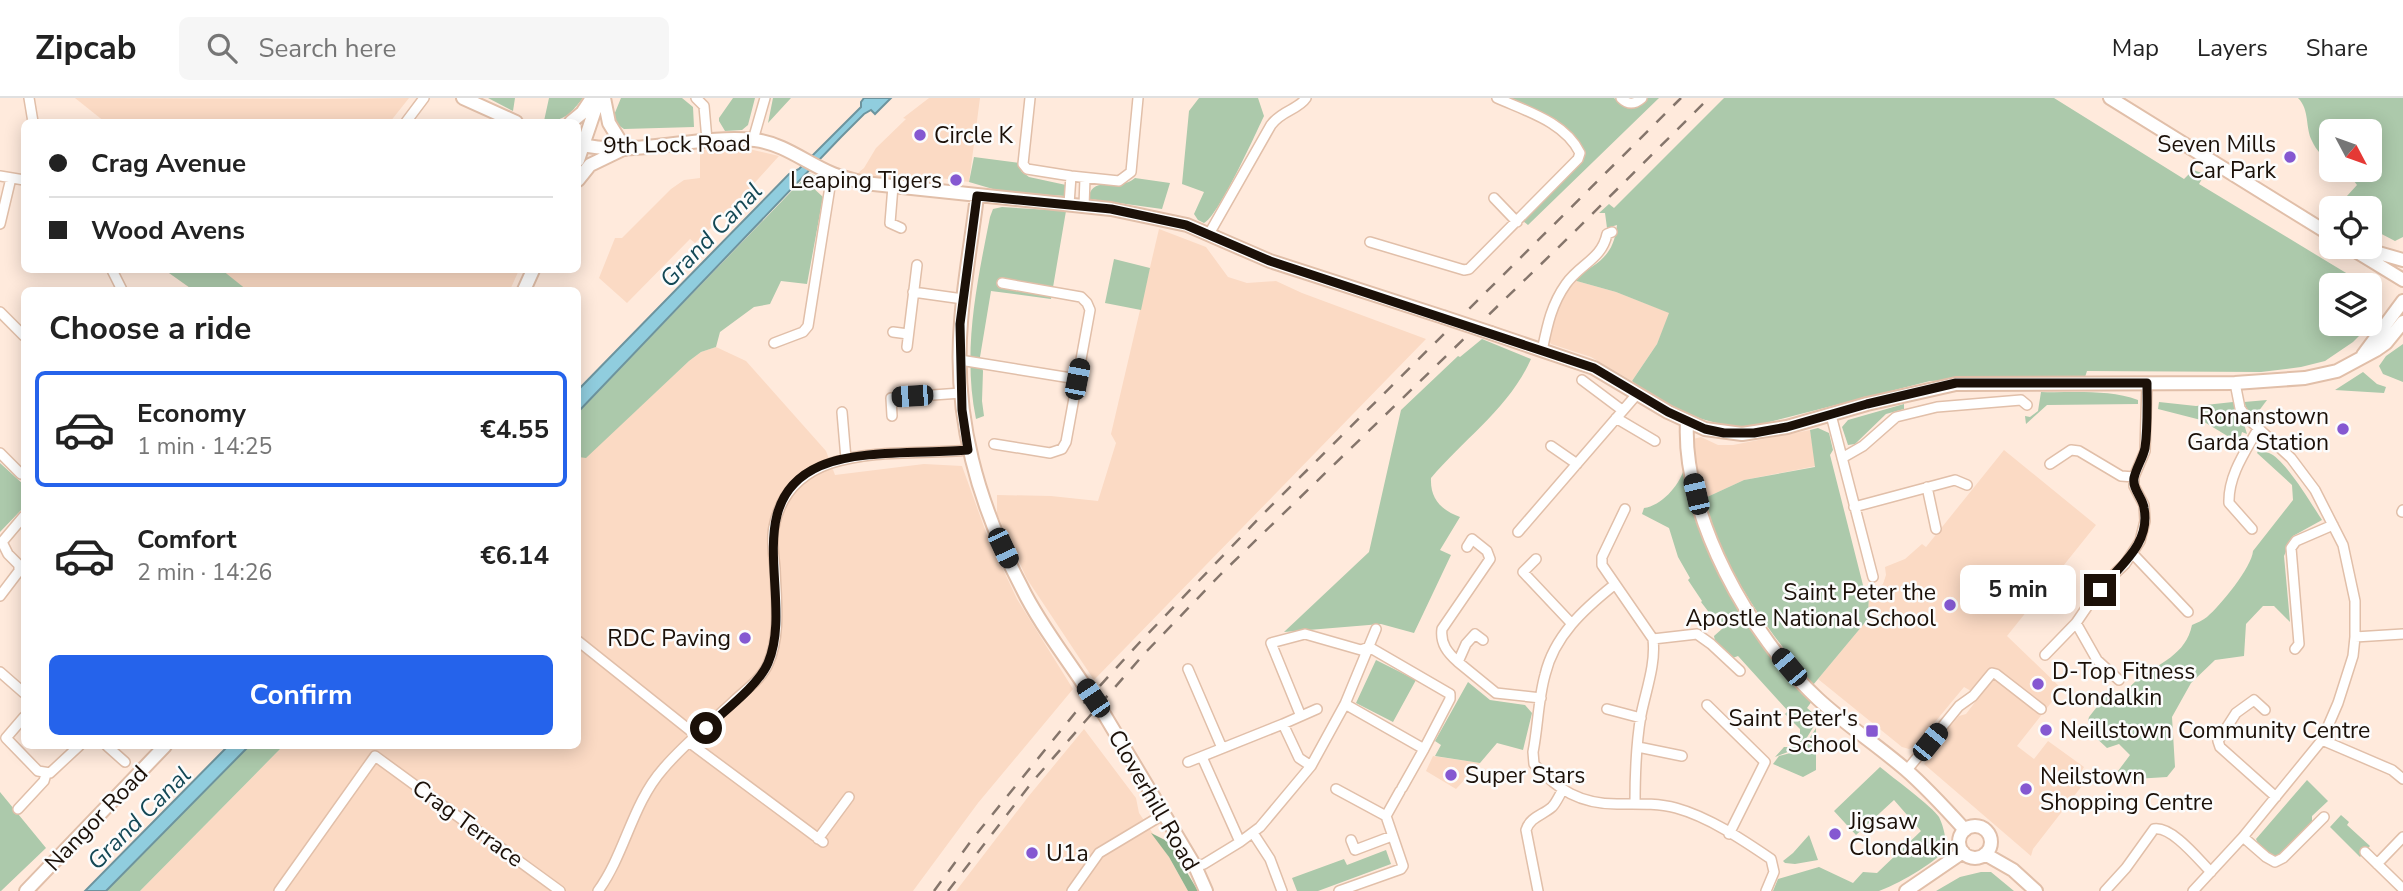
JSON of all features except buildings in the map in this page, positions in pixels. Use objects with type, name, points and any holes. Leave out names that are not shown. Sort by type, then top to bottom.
[{"type":"street","points":[[29,98],[32,119]]},
{"type":"street","points":[[408,119],[424,98]]},
{"type":"street","points":[[463,98],[509,119]]},
{"type":"street","points":[[575,119],[592,98]]},
{"type":"street","points":[[581,144],[599,98]]},
{"type":"street","points":[[581,176],[590,165],[625,149],[609,123],[604,98]]},
{"type":"street","points":[[696,98],[704,106],[706,140]]},
{"type":"street","points":[[753,140],[765,98]]},
{"type":"street","points":[[1030,98],[1023,164],[1027,169],[1119,181],[1131,172],[1138,98]]},
{"type":"street","points":[[1209,234],[1271,125],[1277,117],[1300,105],[1306,98]]},
{"type":"street","points":[[1370,242],[1464,270],[1469,269],[1578,159],[1580,153],[1556,125],[1497,98]]},
{"type":"street","points":[[1621,98],[1630,104],[1642,98]]},
{"type":"street","points":[[2110,98],[2319,228]]},
{"type":"street","name":"9th Lock Road","points":[[581,144],[625,149],[706,140],[753,140],[779,145],[832,174],[864,183],[1084,205],[1176,222],[1270,261],[1594,368],[1687,422],[1705,429],[1742,434],[1787,427],[1956,383],[2235,383],[2305,379],[2337,371],[2403,334]]},
{"type":"street","points":[[774,343],[803,332],[808,326],[832,174]]},
{"type":"street","points":[[0,176],[21,180]]},
{"type":"street","points":[[1069,204],[1071,176]]},
{"type":"street","points":[[0,224],[11,178]]},
{"type":"street","points":[[1084,205],[1085,178]]},
{"type":"street","points":[[893,186],[890,223],[901,228]]},
{"type":"street","name":"Cloverhill Road","points":[[977,196],[963,299],[961,393],[968,450],[993,528],[1023,590],[1104,714],[1195,866],[1206,891]]},
{"type":"street","points":[[1494,198],[1517,222]]},
{"type":"street","points":[[1542,351],[1553,304],[1568,281],[1604,247],[1607,233],[1612,232]]},
{"type":"street","points":[[2382,254],[2403,260]]},
{"type":"street","points":[[2369,259],[2403,280]]},
{"type":"street","points":[[907,347],[917,265]]},
{"type":"street","points":[[994,444],[1051,453],[1062,449],[1066,442],[1090,310],[1081,297],[1002,283]]},
{"type":"street","points":[[913,292],[963,299]]},
{"type":"street","points":[[2363,356],[2403,301]]},
{"type":"street","points":[[0,312],[21,333]]},
{"type":"street","points":[[2386,343],[2403,322]]},
{"type":"street","points":[[893,332],[908,334]]},
{"type":"street","points":[[960,360],[1077,379]]},
{"type":"street","points":[[1582,380],[1619,414],[1656,441]]},
{"type":"street","points":[[2045,655],[2076,623],[2140,541],[2145,521],[2144,505],[2134,485],[2134,477],[2145,451],[2147,383]]},
{"type":"street","points":[[2193,891],[2243,837],[2322,740],[2338,703],[2353,656],[2355,637],[2355,601],[2343,545],[2319,496],[2291,458],[2258,429],[2240,408],[2235,383]]},
{"type":"street","points":[[892,416],[891,398],[961,393]]},
{"type":"street","points":[[1518,532],[1638,393]]},
{"type":"street","points":[[1842,458],[1863,446],[1896,417],[1952,405],[2021,400],[2027,405]]},
{"type":"street","points":[[842,412],[846,460]]},
{"type":"street","points":[[1831,415],[1872,577]]},
{"type":"street","points":[[1687,422],[1689,465],[1706,530],[1744,604],[1772,647],[1818,699],[1907,770],[1965,830]]},
{"type":"street","points":[[2252,529],[2229,503],[2229,491],[2239,464],[2258,429]]},
{"type":"street","points":[[1551,446],[1577,464]]},
{"type":"street","points":[[598,891],[656,777],[754,683],[768,665],[775,641],[777,618],[773,533],[779,508],[791,489],[806,474],[822,465],[857,457],[968,450]]},
{"type":"street","points":[[2050,464],[2071,450],[2079,451],[2121,476],[2134,477]]},
{"type":"street","points":[[0,453],[21,474]]},
{"type":"street","points":[[1854,507],[1955,480],[1967,485]]},
{"type":"street","points":[[1927,487],[1937,529]]},
{"type":"street","points":[[1625,509],[1602,557],[1602,565],[1653,639],[1654,652],[1641,718],[1634,803]]},
{"type":"street","points":[[0,596],[19,571],[19,565],[8,554],[2,542],[21,520]]},
{"type":"street","points":[[2295,649],[2299,644],[2291,548],[2296,541],[2333,525]]},
{"type":"street","points":[[1467,547],[1472,539],[1487,551],[1490,559],[1442,629],[1442,640],[1446,649],[1496,693],[1542,698]]},
{"type":"street","points":[[2132,553],[2188,612]]},
{"type":"street","points":[[1536,559],[1523,572],[1572,624]]},
{"type":"street","points":[[1614,585],[1572,624],[1551,656],[1544,676],[1533,752],[1534,764],[1562,791],[1585,800],[1676,808],[1703,819],[1771,859],[1774,872],[1766,891]]},
{"type":"street","points":[[2076,623],[2098,660],[2119,680]]},
{"type":"street","points":[[1195,866],[1204,864],[1253,833],[1311,766],[1345,704],[1376,629]]},
{"type":"street","points":[[1300,714],[1272,643],[1305,634],[1361,650],[1369,647]]},
{"type":"street","points":[[1458,662],[1466,644],[1475,634],[1483,640]]},
{"type":"street","points":[[1653,639],[1697,634],[1740,671]]},
{"type":"street","points":[[2355,637],[2403,634]]},
{"type":"street","points":[[581,644],[693,740],[821,841],[849,797]]},
{"type":"street","points":[[1369,647],[1450,694],[1450,699],[1424,749],[1386,816]]},
{"type":"street","points":[[1188,669],[1222,748]]},
{"type":"street","points":[[0,672],[21,690]]},
{"type":"street","points":[[1907,770],[1959,706],[1973,696],[1992,673],[2041,709]]},
{"type":"street","points":[[2265,710],[2254,700],[2236,713],[2218,741],[2220,747],[2276,797]]},
{"type":"street","points":[[1345,704],[1424,749]]},
{"type":"street","points":[[1707,705],[1765,762],[1729,834]]},
{"type":"street","points":[[1188,762],[1317,709]]},
{"type":"street","points":[[1607,709],[1641,718]]},
{"type":"street","points":[[21,721],[3,738],[38,771],[46,774],[53,771],[76,749]]},
{"type":"street","points":[[1283,724],[1299,758],[1311,766]]},
{"type":"street","points":[[2322,740],[2392,770],[2403,779]]},
{"type":"street","points":[[1638,747],[1682,755]]},
{"type":"street","points":[[110,749],[125,762]]},
{"type":"street","name":"Nangor Road","points":[[26,891],[162,749]]},
{"type":"street","name":"Crag Terrace","points":[[279,891],[375,756],[560,891]]},
{"type":"street","points":[[1202,757],[1240,842]]},
{"type":"street","points":[[18,809],[44,781],[46,774]]},
{"type":"street","points":[[1336,789],[1386,816],[1402,861],[1401,869],[1339,891]]},
{"type":"street","points":[[1538,891],[1525,830],[1535,817],[1553,806],[1562,791]]},
{"type":"street","points":[[1072,891],[1099,853],[1164,814]]},
{"type":"street","points":[[2243,837],[2274,862],[2283,859],[2324,817]]},
{"type":"street","points":[[1973,827],[1985,830],[1990,844],[1985,854],[1973,858],[1962,852],[1959,839],[1965,830],[1973,827]]},
{"type":"street","points":[[2105,891],[2126,868],[2154,829],[2162,828],[2172,834],[2211,872]]},
{"type":"street","points":[[1253,833],[1270,859],[1282,891]]},
{"type":"street","points":[[1351,840],[1355,850],[1392,836]]},
{"type":"street","points":[[2378,864],[2403,837]]},
{"type":"street","points":[[1906,891],[1962,852]]},
{"type":"street","points":[[2365,852],[2403,889]]},
{"type":"street","points":[[1985,854],[2013,870],[2035,891]]},
{"type":"shaded area","points":[[75,98],[409,98],[392,119],[101,119]]},
{"type":"shaded area","points":[[929,98],[980,98],[969,182],[926,176],[908,181],[857,174],[864,168],[876,148],[906,119],[903,118]]},
{"type":"shaded area","points":[[749,149],[779,156],[730,210],[695,243],[690,239],[627,303],[599,278],[615,238],[622,238],[671,189],[684,180],[700,178],[700,150]]},
{"type":"shaded area","points":[[1159,229],[1206,247],[1228,277],[1247,283],[1276,281],[1426,339],[1094,680],[1027,579],[997,514],[997,495],[1051,496],[1098,501],[1116,443],[1111,434]]},
{"type":"shaded area","points":[[169,273],[518,273],[511,287],[189,287]]},
{"type":"shaded area","points":[[1573,280],[1616,292],[1670,313],[1657,344],[1632,381],[1591,357],[1551,344],[1548,339],[1554,311]]},
{"type":"shaded area","points":[[716,347],[746,361],[826,451],[835,475],[924,464],[962,466],[987,535],[1017,599],[1073,689],[978,803],[913,891],[140,891],[280,749],[581,749],[581,457],[586,457],[701,352]]},
{"type":"shaded area","points":[[1810,430],[1816,466],[1744,480],[1705,498],[1694,463],[1693,439],[1701,437],[1718,445],[1733,445]]},
{"type":"shaded area","name":"Saint Peter the Apostle National School","points":[[2004,450],[2096,525],[2007,636],[2062,689],[2017,746],[2034,759],[2048,741],[2084,767],[2081,772],[2088,778],[2033,849],[2031,856],[1924,764],[1936,749],[1933,746],[1959,716],[1966,714],[1985,689],[1978,684],[1971,691],[1964,687],[1916,745],[1909,749],[1902,747],[1818,679],[1868,619],[1869,591],[1883,584],[1885,567],[1905,559],[1922,544],[1926,547]]},
{"type":"shaded area","points":[[1084,729],[1136,798],[1139,813],[1188,891],[956,891],[1028,797]]},
{"type":"shaded area","name":"Super Stars","points":[[1433,756],[1480,763],[1456,789],[1426,771]]},
{"type":"green space","points":[[488,98],[515,98],[513,111]]},
{"type":"green space","points":[[549,98],[583,98],[566,116],[544,119]]},
{"type":"green space","points":[[621,98],[682,98],[693,107],[694,127],[624,129],[615,123],[614,115]]},
{"type":"green space","points":[[733,98],[755,98],[748,125],[742,130],[725,131],[719,118]]},
{"type":"green space","points":[[773,98],[791,98],[768,123]]},
{"type":"green space","points":[[1199,98],[1258,98],[1264,116],[1227,192],[1204,223],[1194,214],[1204,192],[1182,184],[1189,111]]},
{"type":"green space","points":[[1505,98],[1614,98],[1624,107],[1632,108],[1647,98],[1659,98],[1528,225],[1523,221],[1581,161],[1584,151],[1557,120]]},
{"type":"green space","points":[[1724,98],[2054,98],[2184,179],[2193,170],[2205,174],[2199,184],[2346,273],[2319,273],[2319,336],[2359,336],[2325,361],[2301,367],[2261,372],[2087,371],[2085,377],[1930,381],[1750,427],[1720,424],[1672,407],[1632,381],[1657,344],[1669,313],[1616,292],[1573,280],[1603,258],[1612,245],[1617,225],[1607,228],[1605,213],[1599,213],[1609,204],[1614,208]]},
{"type":"green space","points":[[2298,98],[2403,98],[2403,237],[2395,241],[2382,234],[2382,196],[2347,196],[2357,185],[2355,182],[2382,182],[2382,119],[2319,119],[2319,152],[2310,136],[2302,103]]},
{"type":"green space","points":[[974,157],[1020,163],[1021,171],[1029,177],[1066,185],[1068,188],[1065,196],[1003,192],[969,182]]},
{"type":"green space","points":[[809,173],[816,176],[810,185],[823,197],[807,284],[781,281],[770,304],[754,307],[720,332],[716,347],[701,352],[689,361],[586,458],[581,457],[581,409]]},
{"type":"green space","points":[[1135,178],[1170,183],[1162,209],[1090,199],[1089,196],[1096,186],[1122,184]]},
{"type":"green space","points":[[1002,207],[1066,211],[1051,299],[991,291],[980,357],[984,416],[976,419],[970,368],[973,317],[990,217],[993,209]]},
{"type":"green space","points":[[1114,259],[1150,268],[1141,310],[1105,303]]},
{"type":"green space","points":[[169,273],[226,273],[243,287],[189,287]]},
{"type":"green space","points":[[1482,339],[1531,359],[1499,407],[1431,478],[1432,492],[1438,503],[1460,517],[1440,550],[1451,555],[1414,633],[1381,624],[1284,632],[1369,552],[1401,410],[1458,356]]},
{"type":"green space","points":[[2403,344],[2403,382],[2383,374],[2379,366],[2386,356]]},
{"type":"green space","points":[[2363,372],[2377,384],[2386,387],[2384,393],[2335,390]]},
{"type":"green space","points":[[2041,392],[2115,394],[2138,400],[2138,404],[2047,405],[2026,424],[2025,416],[2030,417],[2038,411]]},
{"type":"green space","points":[[2267,400],[2255,416],[2258,423],[2249,414],[2244,402]]},
{"type":"green space","points":[[2159,402],[2196,406],[2233,402],[2247,434],[2242,432],[2239,443],[2201,420],[2158,409]]},
{"type":"green space","points":[[1904,404],[1904,409],[1886,414],[1855,444],[1848,445],[1842,427],[1848,420]]},
{"type":"green space","points":[[1818,428],[1829,433],[1833,450],[1830,455],[1864,589],[1869,591],[1868,619],[1813,685],[1748,598],[1723,550],[1705,498],[1744,480],[1815,467],[1810,430]]},
{"type":"green space","points":[[2257,453],[2269,453],[2283,464],[2322,520],[2293,536],[2284,556],[2290,622],[2274,606],[2263,606],[2246,624],[2244,656],[2215,660],[2191,683],[2172,717],[2175,767],[2167,777],[2135,779],[2130,783],[2118,771],[2130,755],[2119,744],[2107,748],[2093,735],[2095,727],[2088,721],[2089,717],[2110,690],[2121,697],[2137,680],[2178,651],[2192,625],[2207,617],[2234,586],[2247,567],[2253,551],[2293,500],[2292,485]]},
{"type":"green space","points":[[0,463],[21,482],[21,510],[0,532]]},
{"type":"green space","points":[[1684,469],[1695,512],[1793,682],[1812,701],[1807,708],[1819,718],[1801,747],[1775,757],[1784,747],[1800,747],[1800,729],[1785,714],[1788,711],[1738,656],[1730,659],[1715,641],[1714,636],[1723,628],[1719,621],[1720,615],[1711,615],[1688,580],[1690,578],[1678,557],[1669,528],[1642,514],[1644,508],[1657,503],[1668,494]]},
{"type":"green space","points":[[1376,660],[1416,680],[1393,722],[1356,703]]},
{"type":"green space","points":[[1468,682],[1490,700],[1525,705],[1532,713],[1523,750],[1497,743],[1480,763],[1435,756],[1441,745],[1435,741]]},
{"type":"green space","points":[[1816,728],[1816,770],[1803,777],[1773,764],[1779,756],[1802,750]]},
{"type":"green space","points":[[246,749],[280,749],[140,891],[106,891]]},
{"type":"green space","points":[[1880,767],[1939,817],[1945,843],[1940,855],[1914,874],[1879,891],[1773,891],[1778,879],[1819,867],[1853,883],[1863,872],[1877,873],[1921,831],[1894,800],[1856,835],[1834,811]]},
{"type":"green space","points":[[2307,780],[2328,801],[2312,816],[2312,824],[2283,854],[2271,857],[2259,846],[2256,839]]},
{"type":"green space","points":[[0,792],[46,848],[1,891],[0,891]]},
{"type":"green space","points":[[2341,815],[2349,822],[2347,825],[2370,846],[2360,857],[2330,827]]},
{"type":"green space","points":[[1151,833],[1169,842],[1198,891],[1188,891],[1169,857]]},
{"type":"green space","points":[[1809,835],[1818,860],[1785,863],[1783,861]]},
{"type":"green space","points":[[1386,850],[1391,864],[1318,891],[1297,891],[1292,878],[1344,859],[1347,865]]},
{"type":"green space","points":[[1991,872],[2014,891],[1936,891],[1960,877]]},
{"type":"water","points":[[864,98],[891,98],[875,114],[871,110],[864,114],[841,137],[581,409],[581,387],[789,174],[799,169],[861,107]]},
{"type":"water","points":[[225,749],[246,749],[106,891],[85,891]]},
{"type":"railway","points":[[934,891],[974,837],[1075,713],[1140,642],[1264,513],[1681,98]]},
{"type":"railway","points":[[948,891],[1033,781],[1144,654],[1221,574],[1709,98]]},
{"type":"place","name":"Circle K","points":[[920,135]]},
{"type":"place","name":"Seven Mills Car Park","points":[[2290,157]]},
{"type":"place","name":"Leaping Tigers","points":[[956,180]]},
{"type":"place","name":"Ronanstown Garda Station","points":[[2343,429]]},
{"type":"place","name":"Saint Peter the Apostle National School","points":[[1950,605]]},
{"type":"place","name":"RDC Paving","points":[[745,638]]},
{"type":"place","name":"D-Top Fitness Clondalkin","points":[[2038,684]]},
{"type":"place","name":"Neillstown Community Centre","points":[[2046,730]]},
{"type":"place","name":"Saint Peter's School","points":[[1872,731]]},
{"type":"place","name":"Super Stars","points":[[1451,775]]},
{"type":"place","name":"Neilstown Shopping Centre","points":[[2026,789]]},
{"type":"place","name":"Jigsaw Clondalkin","points":[[1835,834]]},
{"type":"place","name":"U1a","points":[[1032,853]]},
{"type":"route","points":[[706,728],[754,683],[768,665],[775,641],[777,618],[774,526],[779,508],[797,482],[822,465],[857,457],[968,450],[962,410],[960,324],[977,196],[1111,209],[1186,225],[1270,261],[1594,368],[1687,422],[1724,433],[1754,433],[1787,427],[1867,404],[1956,383],[2147,383],[2145,451],[2134,477],[2134,485],[2144,505],[2145,521],[2140,541],[2125,564],[2100,590]]},
{"type":"water label","name":"Grand Canal","points":[[711,235]]},
{"type":"water label","name":"Grand Canal","points":[[139,818]]}]
